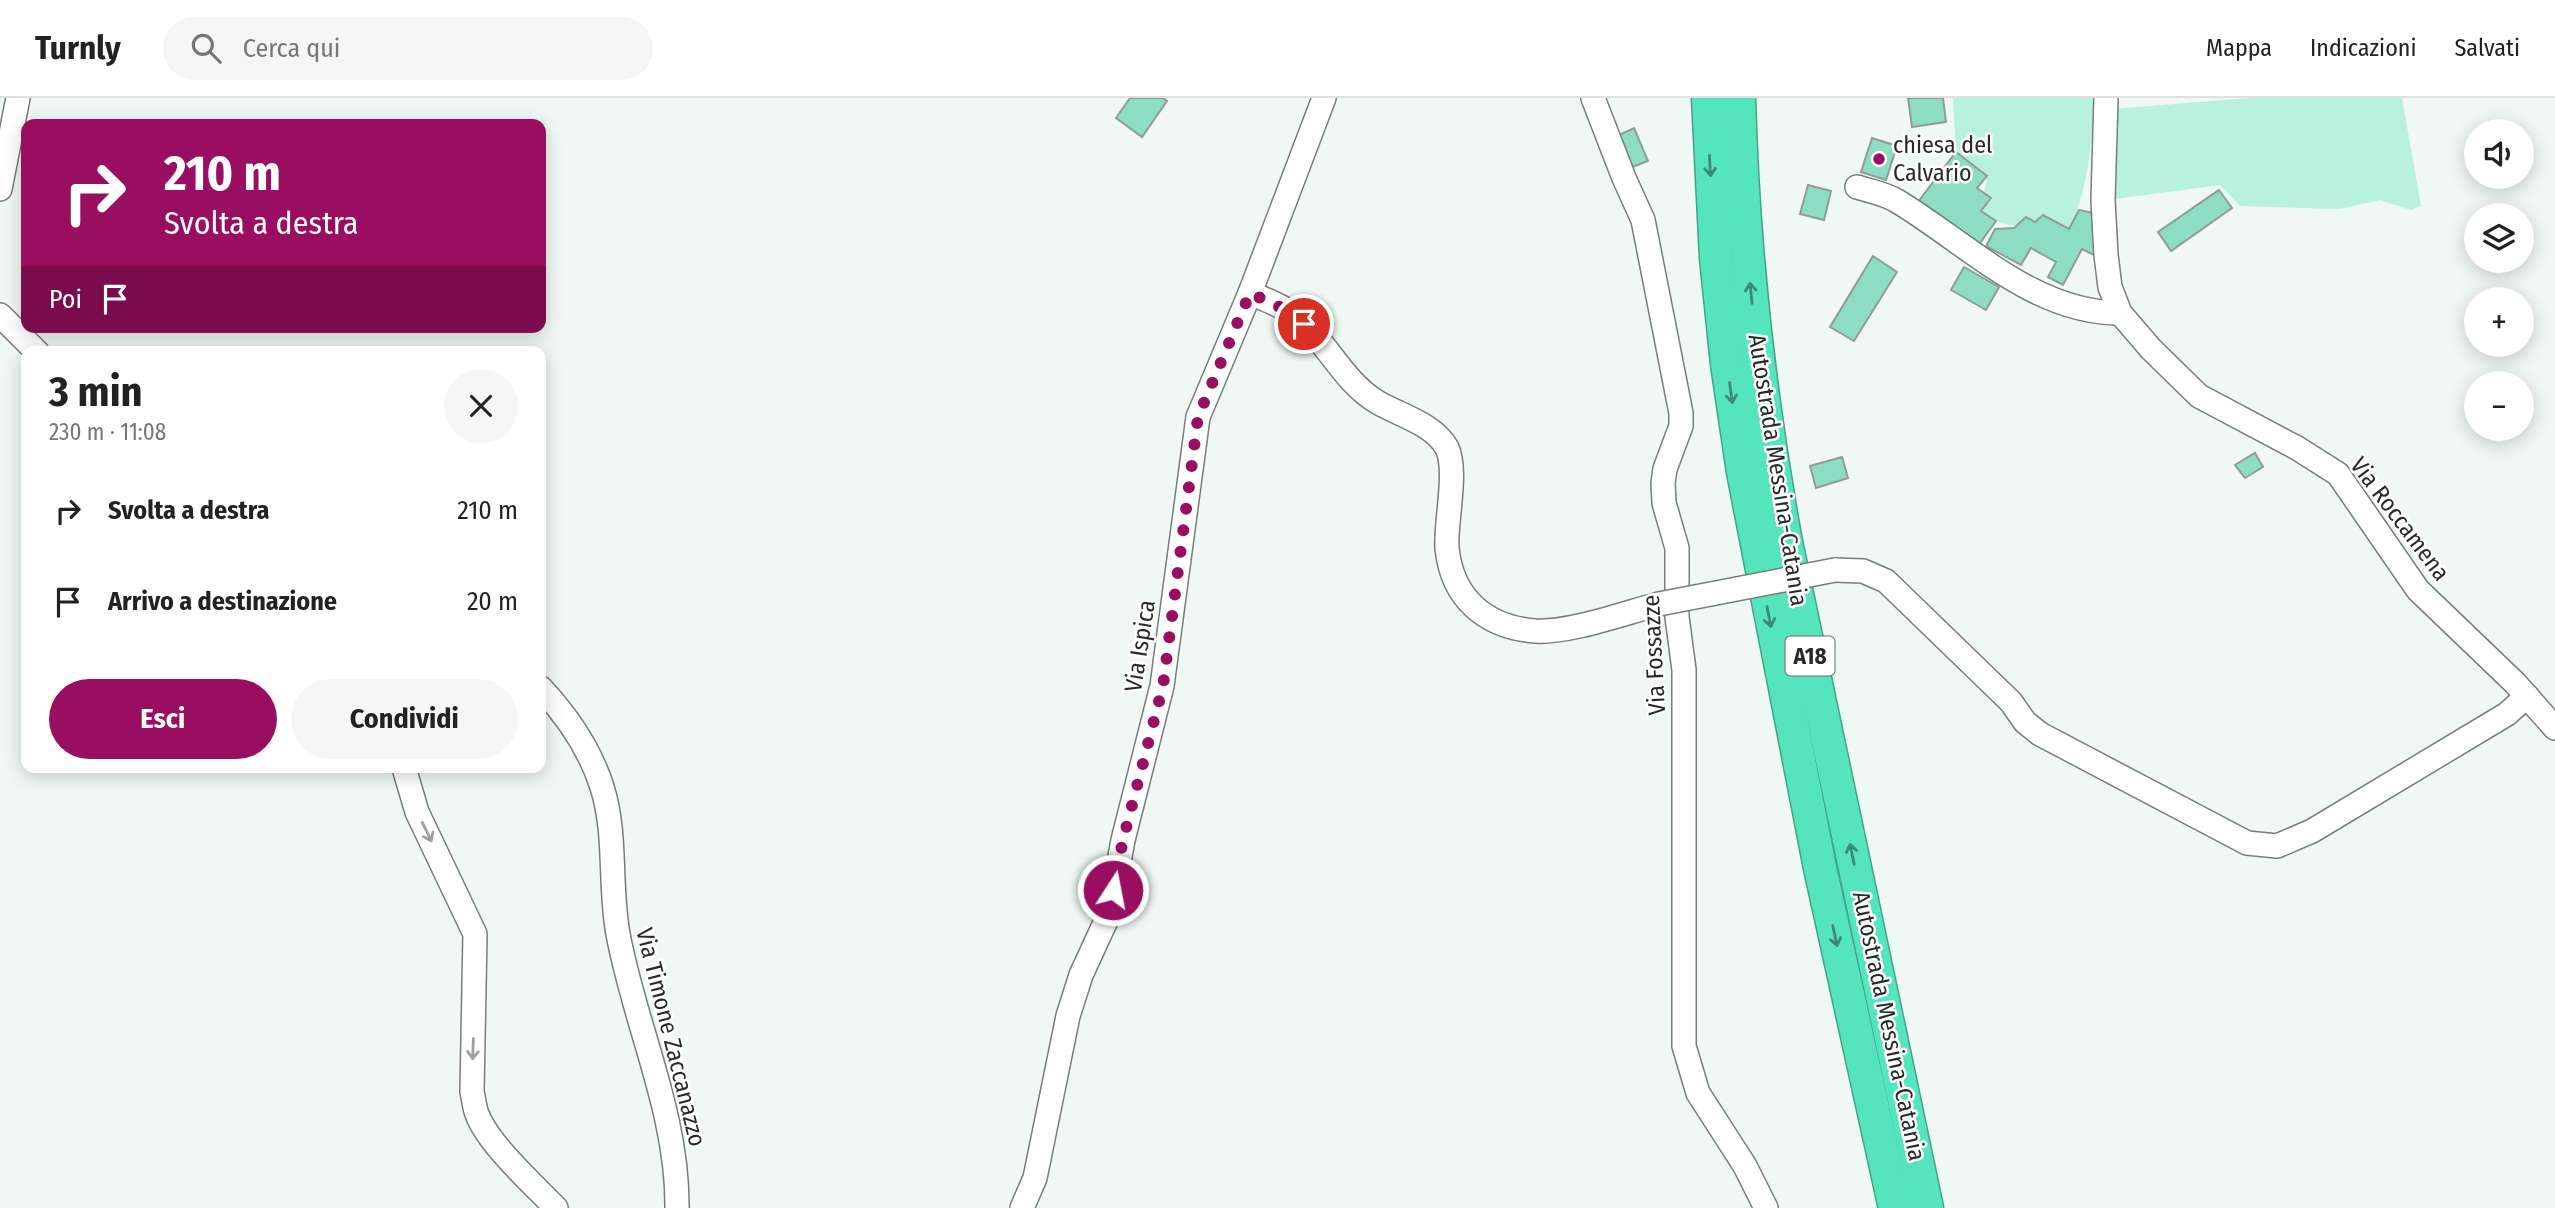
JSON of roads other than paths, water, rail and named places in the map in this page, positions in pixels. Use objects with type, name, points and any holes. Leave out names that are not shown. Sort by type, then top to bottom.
[{"type":"highway","name":"Autostrada Messina-Catania","points":[[1707,98],[1716,258],[1742,472],[1817,855],[1895,1208]]},
{"type":"highway","name":"Autostrada Messina-Catania","points":[[1739,98],[1747,254],[1758,364],[1773,470],[1927,1208]]},
{"type":"street","points":[[0,189],[18,98]]},
{"type":"street","name":"Via Ispica","points":[[1022,1208],[1035,1178],[1068,1016],[1081,975],[1110,912],[1123,840],[1163,686],[1198,417],[1250,293],[1324,98]]},
{"type":"street","name":"Via Fossazze","points":[[1593,98],[1643,220],[1681,413],[1681,426],[1662,483],[1664,503],[1677,548],[1677,617],[1684,670],[1684,1046],[1698,1093],[1745,1166],[1766,1208]]},
{"type":"street","name":"Via Roccamena","points":[[2106,98],[2103,200],[2106,254],[2110,287],[2120,313],[2151,349],[2199,396],[2297,448],[2338,474],[2418,590],[2527,696],[2555,728]]},
{"type":"street","points":[[1857,187],[1895,200],[1968,251],[2035,290],[2080,307],[2120,313]]},
{"type":"street","points":[[1250,293],[1292,313],[1315,335],[1350,380],[1375,401],[1435,434],[1447,449],[1451,505],[1447,548],[1453,574],[1462,597],[1478,612],[1506,625],[1535,631],[1598,621],[1659,604],[1835,570],[1863,571],[1886,580],[2011,702],[2025,722],[2040,734],[2248,844],[2277,846],[2312,831],[2507,714],[2527,696]]},
{"type":"street","points":[[0,315],[31,346]]},
{"type":"street","name":"Via Timone Zaccanazzo","points":[[546,693],[563,712],[588,752],[602,785],[610,818],[617,931],[673,1146],[677,1208]]},
{"type":"street","points":[[405,773],[417,812],[475,934],[472,1092],[477,1114],[503,1151],[556,1208]]},
{"type":"place","name":"chiesa del Calvario","points":[[1879,159]]}]
